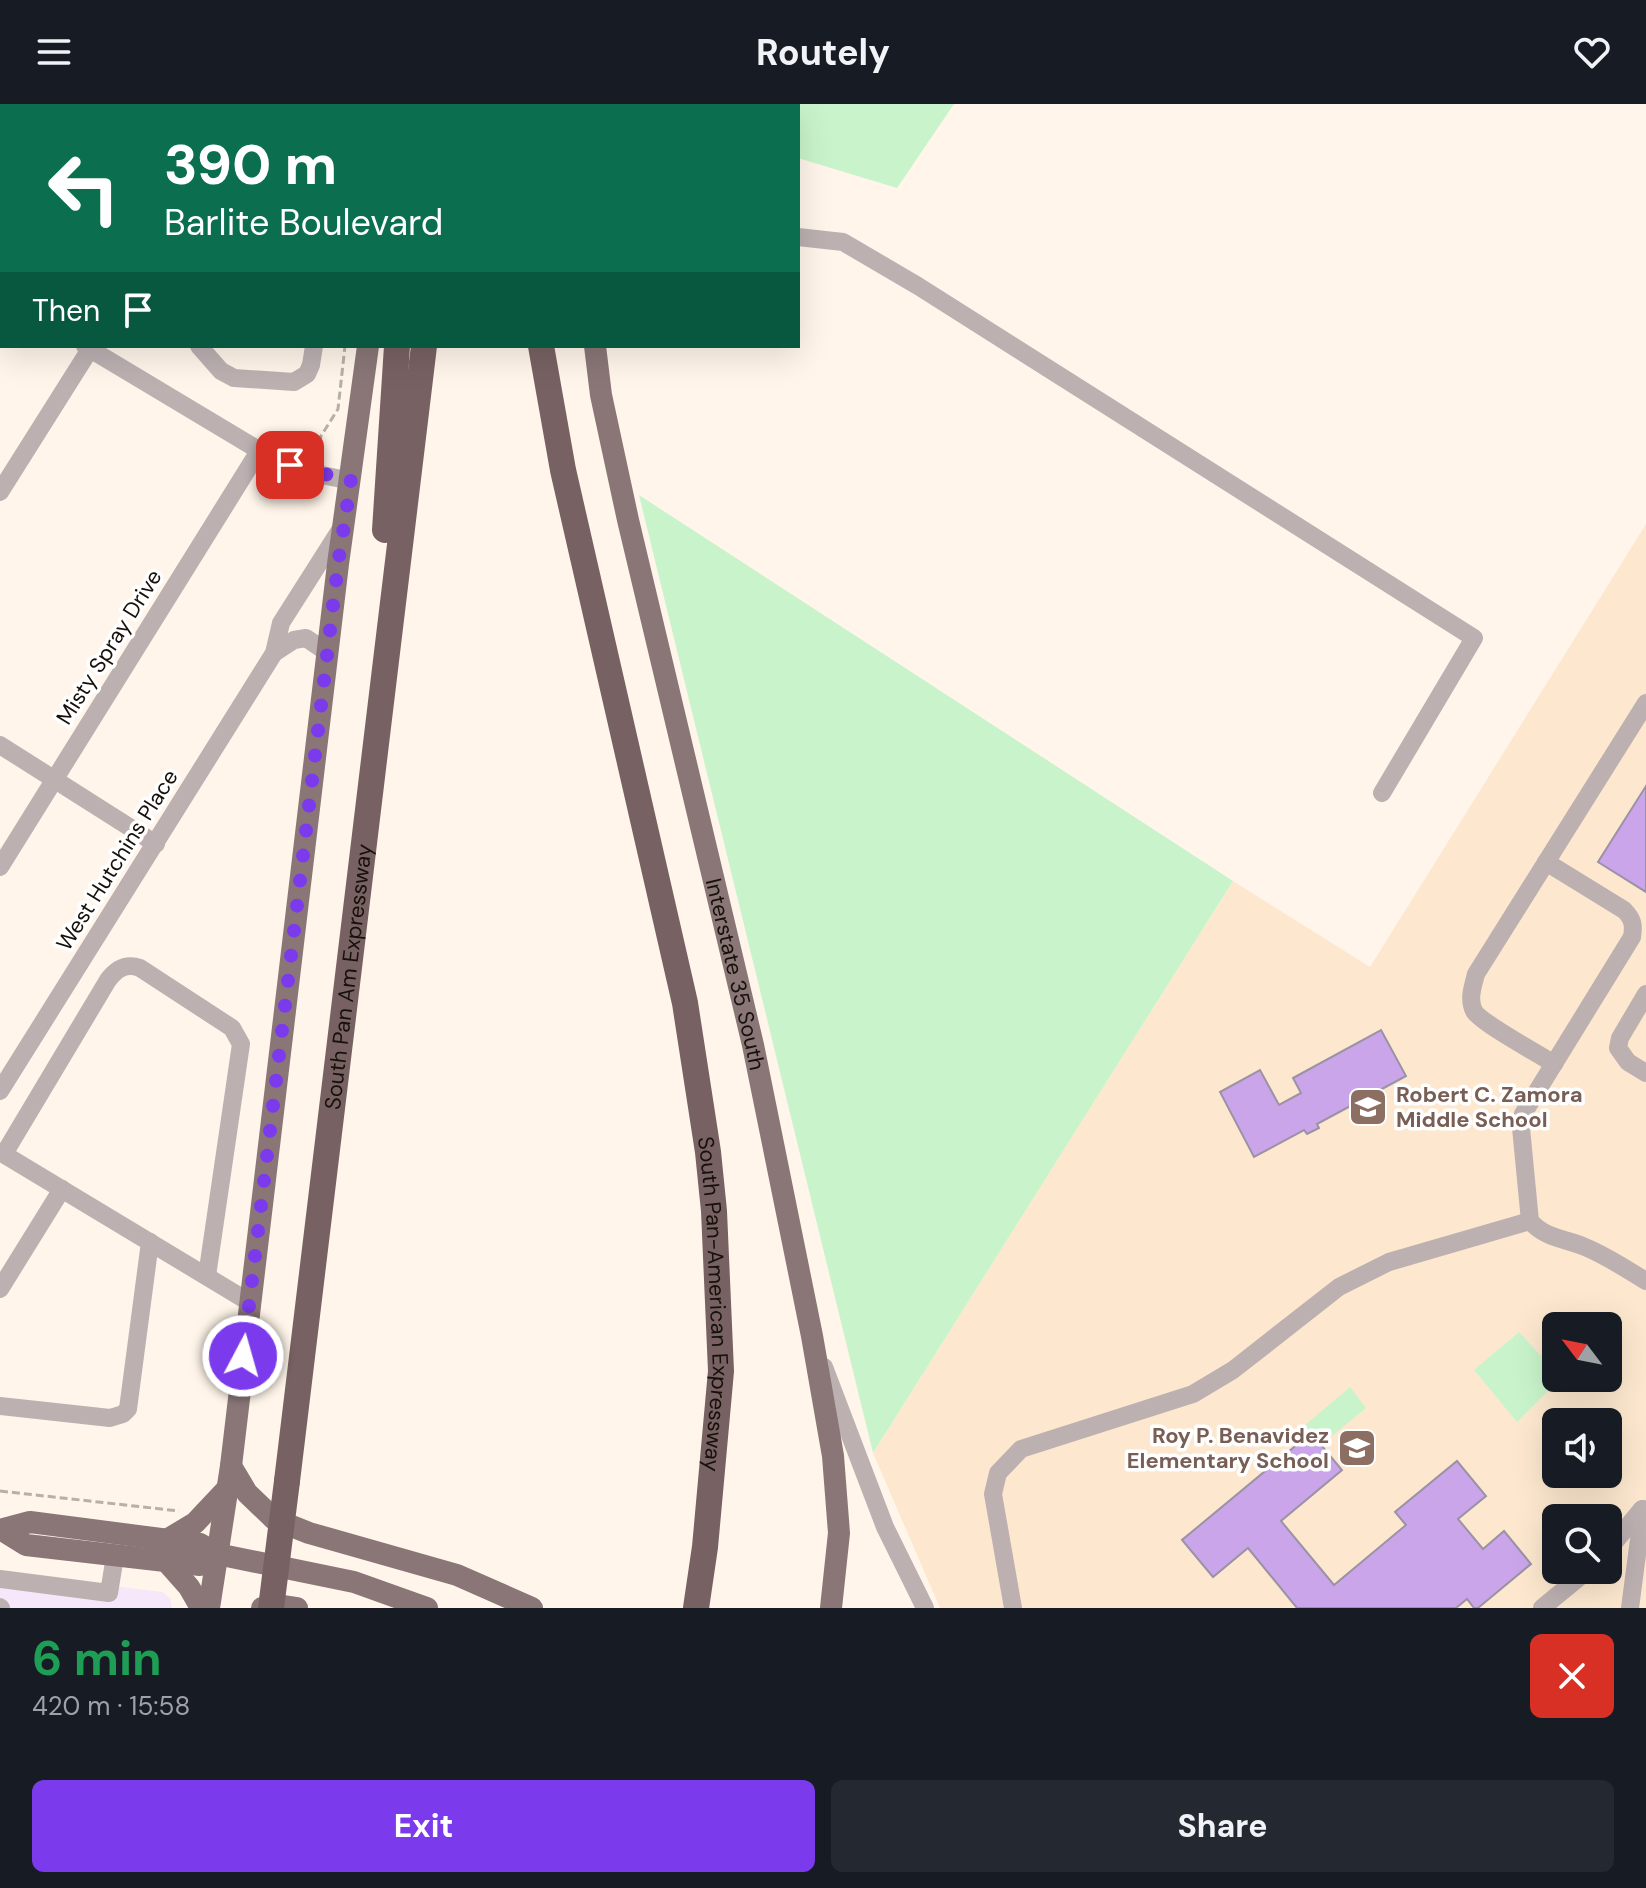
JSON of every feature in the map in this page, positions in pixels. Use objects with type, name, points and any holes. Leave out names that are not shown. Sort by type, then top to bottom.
[{"type":"highway","points":[[385,666],[383,558],[397,348]]},
{"type":"highway","name":"South Pan Am Expressway","points":[[271,1608],[424,348]]},
{"type":"highway","name":"South Pan-American Expressway","points":[[543,349],[563,470],[685,1003],[708,1152],[714,1211],[721,1371],[705,1547],[696,1608]]},
{"type":"main road","points":[[209,1608],[229,1477],[368,348]]},
{"type":"main road","name":"Interstate 35 South","points":[[595,348],[601,395],[628,520],[753,1045],[812,1336],[833,1456],[839,1533],[831,1608]]},
{"type":"main road","points":[[166,1551],[195,1523],[229,1477]]},
{"type":"main road","points":[[229,1477],[274,1519],[309,1533],[457,1575],[532,1608]]},
{"type":"main road","points":[[1,1530],[30,1522],[166,1551],[201,1608]]},
{"type":"main road","points":[[1,1530],[26,1545],[115,1556],[203,1545],[217,1554],[354,1582],[427,1608]]},
{"type":"main road","points":[[262,1608],[297,1608]]},
{"type":"street","points":[[800,237],[843,242],[918,286],[1474,638],[1382,793]]},
{"type":"street","points":[[0,492],[88,348]]},
{"type":"street","points":[[91,348],[259,451],[290,465],[351,481]]},
{"type":"street","points":[[201,348],[221,371],[234,378],[294,382],[307,374],[314,348]]},
{"type":"street","name":"Misty Spray Drive","points":[[0,867],[259,451]]},
{"type":"street","name":"West Hutchins Place","points":[[0,1091],[274,653],[281,623],[344,523]]},
{"type":"street","points":[[274,653],[294,640],[306,638],[328,653]]},
{"type":"street","points":[[1554,1064],[1477,1015],[1471,1000],[1476,974],[1646,703]]},
{"type":"street","points":[[0,745],[156,844]]},
{"type":"street","points":[[1546,862],[1624,910],[1634,926],[1632,937],[1523,1114],[1521,1128],[1530,1221],[1539,1231],[1552,1238],[1583,1246],[1646,1281]]},
{"type":"street","points":[[207,1276],[241,1044],[232,1028],[140,968],[122,967],[108,980],[2,1153],[249,1302]]},
{"type":"street","points":[[1646,994],[1620,1038],[1618,1048],[1628,1062],[1646,1073]]},
{"type":"street","points":[[0,1289],[62,1189]]},
{"type":"street","points":[[1013,1608],[993,1494],[998,1473],[1021,1449],[1193,1394],[1233,1370],[1339,1287],[1389,1262],[1530,1221]]},
{"type":"street","points":[[0,1406],[110,1418],[128,1409],[150,1242]]},
{"type":"street","points":[[812,1336],[885,1527],[925,1608]]},
{"type":"street","points":[[1622,1533],[1644,1507]]},
{"type":"street","points":[[1630,1608],[1644,1507]]},
{"type":"street","points":[[0,1579],[108,1600],[115,1556]]},
{"type":"street","points":[[1542,1608],[1571,1584]]},
{"type":"path","points":[[314,462],[321,436],[338,409],[345,348]]},
{"type":"path","points":[[0,1491],[175,1512],[186,1510]]},
{"type":"shaded area","name":"Robert C. Zamora Middle School","points":[[1646,524],[1646,1608],[940,1608],[873,1453],[1233,881],[1370,967]]},
{"type":"shaded area","points":[[0,1572],[162,1592],[170,1598],[172,1608],[0,1608]]},
{"type":"green space","points":[[800,104],[954,104],[897,188],[800,159]]},
{"type":"green space","points":[[639,495],[1233,881],[873,1453]]},
{"type":"green space","points":[[1519,1332],[1542,1357],[1542,1392],[1547,1392],[1517,1422],[1474,1370]]},
{"type":"green space","points":[[1350,1387],[1366,1408],[1322,1444],[1305,1425]]},
{"type":"building","points":[[1646,786],[1646,892],[1598,862]]},
{"type":"building","points":[[1381,1030],[1406,1076],[1317,1124],[1319,1128],[1307,1134],[1304,1130],[1254,1157],[1220,1092],[1260,1070],[1279,1105],[1301,1093],[1293,1078]]},
{"type":"building","points":[[1311,1433],[1342,1470],[1281,1521],[1334,1585],[1406,1525],[1395,1512],[1457,1461],[1486,1496],[1458,1519],[1483,1549],[1504,1531],[1531,1564],[1478,1608],[1474,1608],[1467,1599],[1456,1608],[1297,1608],[1248,1548],[1213,1577],[1182,1540]]},
{"type":"place","name":"Robert C. Zamora Middle School","points":[[1368,1107]]},
{"type":"place","name":"Roy P. Benavidez Elementary School","points":[[1357,1448]]},
{"type":"route","points":[[243,1356],[338,564],[351,481],[290,465]]}]
